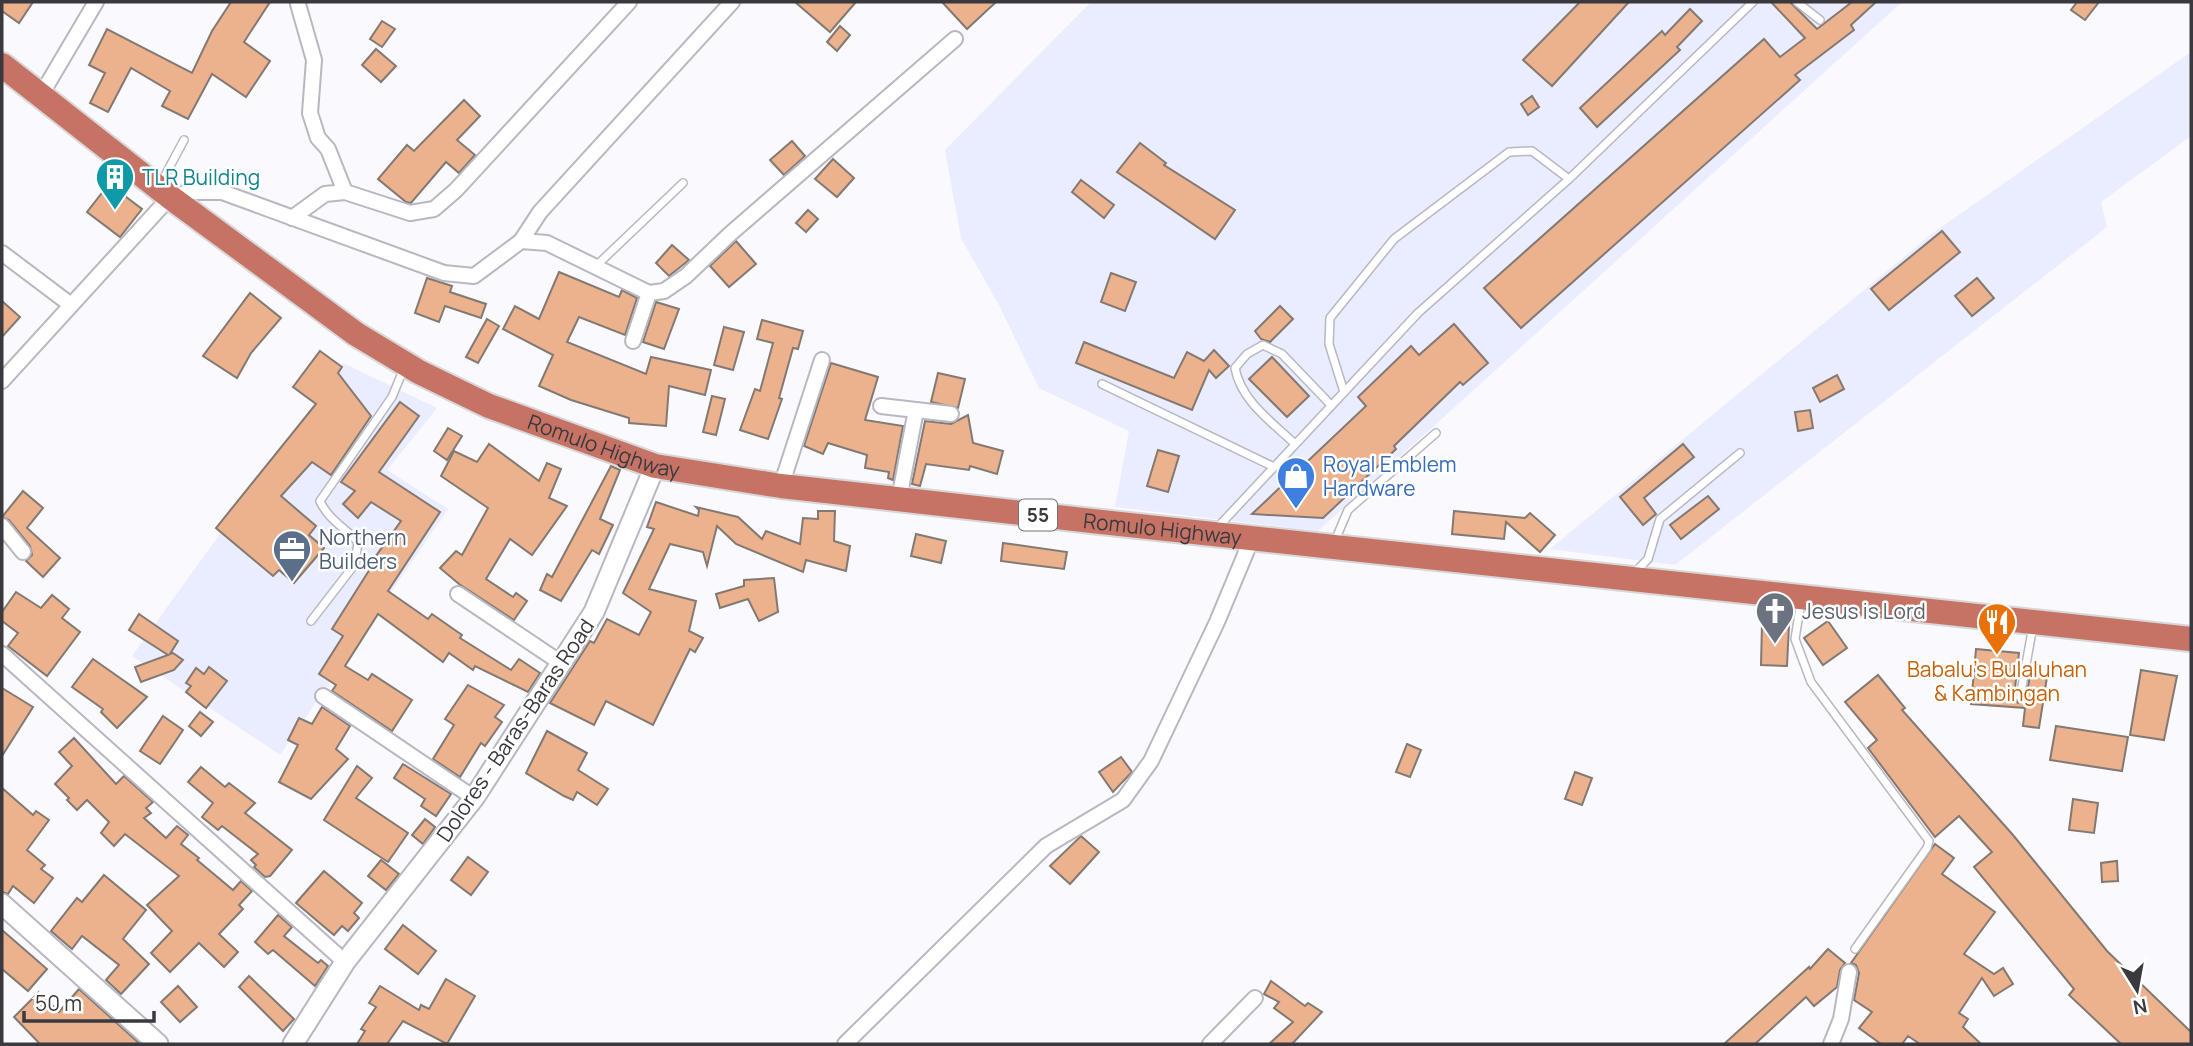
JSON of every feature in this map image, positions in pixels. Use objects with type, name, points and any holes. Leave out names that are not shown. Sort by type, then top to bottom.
[{"type":"highway","name":"Romulo Highway","points":[[2,65],[164,192],[356,334],[406,364],[501,411],[655,466],[781,486],[2191,639]]},
{"type":"street","points":[[41,95],[96,2]]},
{"type":"street","points":[[292,218],[325,194],[345,192],[410,214],[434,209],[456,190],[629,2]]},
{"type":"street","points":[[2,381],[71,305],[164,192],[222,192],[444,273],[474,276],[521,241],[556,193],[733,2]]},
{"type":"street","points":[[298,4],[314,60],[310,113],[318,138],[333,159],[345,192]]},
{"type":"street","points":[[521,241],[547,243],[649,293],[664,291],[686,276],[730,234],[955,39]]},
{"type":"street","points":[[2,253],[71,305]]},
{"type":"street","points":[[632,341],[649,293]]},
{"type":"street","points":[[781,486],[822,360]]},
{"type":"street","points":[[881,406],[951,414]]},
{"type":"street","points":[[899,499],[916,410]]},
{"type":"street","name":"Dolores - Baras-Baras Road","points":[[293,1044],[345,962],[474,798],[594,612],[655,466]]},
{"type":"street","points":[[2,526],[23,552]]},
{"type":"street","points":[[845,1044],[1046,846],[1123,800],[1151,761],[1217,622],[1252,538]]},
{"type":"street","points":[[458,594],[561,663]]},
{"type":"street","points":[[2,654],[345,962]]},
{"type":"street","points":[[323,696],[474,798]]},
{"type":"street","points":[[3,909],[158,1044]]},
{"type":"street","points":[[1831,1044],[1841,1019],[1849,972]]},
{"type":"street","points":[[1210,1044],[1255,998]]},
{"type":"lane","points":[[1212,534],[1418,313],[1569,179],[1754,2]]},
{"type":"lane","points":[[1797,2],[1819,20]]},
{"type":"lane","points":[[164,192],[184,140]]},
{"type":"lane","points":[[1343,392],[1329,344],[1330,318],[1394,239],[1509,152],[1532,151],[1569,179]]},
{"type":"lane","points":[[596,266],[682,183]]},
{"type":"lane","points":[[1295,444],[1256,407],[1238,383],[1235,368],[1247,354],[1263,345],[1282,354],[1331,405]]},
{"type":"lane","points":[[311,621],[355,564],[358,542],[338,521],[326,514],[320,501],[392,397],[406,364]]},
{"type":"lane","points":[[1102,384],[1274,467]]},
{"type":"lane","points":[[1333,547],[1348,510],[1436,433]]},
{"type":"lane","points":[[1628,578],[1648,559],[1660,519],[1740,453]]},
{"type":"lane","points":[[1802,597],[1795,639],[1811,682],[1929,841],[1927,848],[1856,949]]},
{"type":"lane","points":[[2020,698],[2034,622]]},
{"type":"shaded area","points":[[1091,2],[1902,2],[1318,531],[1115,507],[1129,431],[1039,388],[1000,307],[961,238],[945,150]]},
{"type":"shaded area","points":[[2191,52],[2191,136],[2101,202],[2107,227],[1675,565],[1550,549],[1933,233]]},
{"type":"shaded area","name":"Northern Builders","points":[[343,363],[437,408],[387,470],[448,509],[280,755],[132,656]]},
{"type":"building","points":[[2,2],[33,2],[19,23],[2,11]]},
{"type":"building","points":[[231,2],[270,2],[244,42],[270,61],[246,97],[212,74],[188,119],[162,106],[170,91],[131,68],[108,112],[90,103],[105,73],[89,65],[107,29],[192,73],[212,31]]},
{"type":"building","points":[[795,2],[856,2],[830,32]]},
{"type":"building","points":[[942,2],[996,2],[967,29]]},
{"type":"building","points":[[1580,2],[1629,2],[1552,86],[1523,60]]},
{"type":"building","points":[[1771,2],[1790,2],[1817,29],[1852,2],[1876,2],[1851,25],[1854,30],[1795,75],[1800,80],[1521,328],[1484,288],[1764,39],[1780,57],[1805,38]]},
{"type":"building","points":[[2077,2],[2099,2],[2085,20],[2071,10]]},
{"type":"building","points":[[1690,9],[1702,21],[1677,47],[1680,50],[1597,127],[1580,108],[1662,31],[1665,35]]},
{"type":"building","points":[[382,21],[395,29],[382,47],[370,39]]},
{"type":"building","points":[[840,26],[850,35],[837,51],[827,42]]},
{"type":"building","points":[[376,49],[396,66],[381,82],[362,65]]},
{"type":"building","points":[[1532,96],[1539,107],[1528,115],[1521,104]]},
{"type":"building","points":[[464,100],[480,116],[457,140],[475,155],[459,173],[446,162],[411,203],[406,202],[378,179],[407,145],[414,151]]},
{"type":"building","points":[[792,141],[805,156],[784,175],[770,160]]},
{"type":"building","points":[[1140,143],[1166,163],[1164,165],[1235,210],[1215,239],[1117,172]]},
{"type":"building","points":[[833,159],[854,178],[837,197],[815,179]]},
{"type":"building","points":[[1081,180],[1114,205],[1104,218],[1072,192]]},
{"type":"building","name":"TLR Building","points":[[109,184],[142,209],[120,237],[87,212]]},
{"type":"building","points":[[808,210],[818,219],[806,232],[796,223]]},
{"type":"building","points":[[1942,231],[1960,252],[1889,310],[1871,289]]},
{"type":"building","points":[[736,241],[756,264],[729,287],[710,266]]},
{"type":"building","points":[[672,245],[689,260],[669,276],[656,263]]},
{"type":"building","points":[[559,272],[619,297],[622,290],[637,298],[625,335],[579,317],[567,342],[646,374],[651,357],[711,370],[705,395],[669,386],[666,426],[629,423],[629,418],[571,400],[539,386],[553,355],[503,329],[515,306],[539,319]]},
{"type":"building","points":[[1111,273],[1136,282],[1125,311],[1101,302]]},
{"type":"building","points":[[427,278],[452,286],[450,292],[486,304],[481,318],[445,306],[439,322],[415,313]]},
{"type":"building","points":[[1977,278],[1994,298],[1972,316],[1955,296]]},
{"type":"building","points":[[250,293],[281,318],[251,353],[237,378],[203,356]]},
{"type":"building","points":[[2,301],[20,317],[2,337]]},
{"type":"building","points":[[656,302],[679,309],[664,349],[643,342]]},
{"type":"building","points":[[1280,306],[1293,319],[1270,342],[1261,339],[1255,331]]},
{"type":"building","points":[[487,319],[499,326],[478,363],[466,357]]},
{"type":"building","points":[[762,320],[803,331],[798,349],[793,348],[779,398],[782,399],[768,439],[740,430],[755,389],[760,391],[773,343],[757,339]]},
{"type":"building","points":[[1454,324],[1488,363],[1463,385],[1460,382],[1394,446],[1396,449],[1323,518],[1252,514],[1366,406],[1358,397],[1411,346],[1419,355]]},
{"type":"building","points":[[724,327],[744,332],[733,370],[714,365]]},
{"type":"building","points":[[1084,342],[1174,378],[1187,352],[1204,361],[1214,350],[1229,366],[1216,378],[1209,370],[1192,410],[1076,363]]},
{"type":"building","points":[[320,351],[342,367],[338,373],[371,416],[331,475],[312,462],[281,496],[316,526],[309,535],[324,548],[294,583],[279,570],[273,576],[216,528],[316,404],[293,387]]},
{"type":"building","points":[[1272,357],[1309,396],[1287,417],[1249,379]]},
{"type":"building","points":[[831,363],[878,377],[865,420],[903,426],[893,480],[888,478],[889,472],[865,468],[867,455],[828,443],[823,454],[804,446]]},
{"type":"building","points":[[938,373],[965,379],[958,408],[931,402]]},
{"type":"building","points":[[1837,375],[1844,389],[1820,402],[1813,388]]},
{"type":"building","points":[[712,396],[725,399],[716,435],[703,432]]},
{"type":"building","points":[[400,402],[419,416],[379,472],[440,512],[388,591],[428,619],[432,614],[462,635],[460,638],[511,670],[519,659],[540,673],[528,692],[475,666],[473,670],[449,653],[443,662],[378,614],[345,666],[368,680],[372,674],[412,700],[392,731],[332,691],[336,685],[319,674],[343,636],[332,629],[370,569],[368,567],[401,521],[371,502],[358,518],[343,504],[355,491],[341,482]]},
{"type":"building","points":[[1810,410],[1813,428],[1798,431],[1795,412]]},
{"type":"building","points":[[968,415],[973,443],[1003,451],[997,474],[970,466],[969,470],[926,464],[920,486],[912,484],[925,421],[951,424]]},
{"type":"building","points":[[448,428],[462,436],[447,460],[434,451]]},
{"type":"building","points":[[489,444],[539,481],[547,463],[561,469],[549,498],[567,506],[532,555],[510,539],[486,579],[513,597],[516,593],[527,601],[514,620],[459,584],[440,568],[456,551],[462,555],[488,508],[441,476],[454,451],[477,462]]},
{"type":"building","points":[[1683,444],[1694,457],[1644,498],[1656,514],[1643,525],[1620,497]]},
{"type":"building","points":[[1158,450],[1179,456],[1168,492],[1147,486]]},
{"type":"building","points":[[611,466],[620,470],[600,519],[613,525],[599,554],[592,550],[561,601],[540,590],[547,574],[552,577]]},
{"type":"building","points":[[23,491],[43,508],[27,528],[60,558],[43,577],[26,561],[32,555],[30,546],[9,520],[2,517]]},
{"type":"building","points":[[1708,496],[1719,509],[1681,539],[1670,525]]},
{"type":"building","points":[[656,502],[698,516],[699,510],[696,507],[738,517],[762,539],[766,531],[800,544],[803,518],[818,519],[818,511],[835,511],[834,541],[850,546],[846,571],[806,560],[803,572],[736,544],[717,526],[707,566],[703,552],[670,544],[649,589],[696,601],[689,631],[703,638],[695,652],[690,649],[653,725],[606,701],[594,725],[550,703],[590,641],[594,643],[607,619],[639,635],[651,612],[623,593],[654,529],[647,527]]},
{"type":"building","points":[[1454,511],[1525,518],[1530,513],[1555,535],[1540,552],[1506,522],[1504,539],[1452,534]]},
{"type":"building","points":[[916,534],[946,541],[941,563],[911,556]]},
{"type":"building","points":[[1003,543],[1067,552],[1064,569],[1001,561]]},
{"type":"building","points":[[774,578],[778,612],[759,621],[748,599],[720,608],[716,594],[744,586],[744,580]]},
{"type":"building","points":[[16,592],[41,608],[52,595],[69,609],[62,618],[80,632],[47,676],[8,646],[18,633],[2,621],[2,612]]},
{"type":"building","points":[[139,614],[178,641],[170,654],[173,653],[183,660],[174,670],[141,682],[135,667],[168,655],[129,630]]},
{"type":"building","points":[[1828,621],[1847,648],[1823,665],[1804,638]]},
{"type":"building","name":"Jesus is Lord","points":[[1762,624],[1789,625],[1787,666],[1761,665]]},
{"type":"building","points":[[1976,649],[2019,653],[2014,697],[2018,703],[2026,699],[2030,675],[2047,677],[2039,728],[2023,726],[2025,708],[1971,704]]},
{"type":"building","points":[[93,659],[147,697],[117,728],[101,712],[103,709],[72,687]]},
{"type":"building","points":[[209,667],[227,681],[206,708],[186,692],[191,686],[186,683],[196,668],[204,674]]},
{"type":"building","points":[[2141,670],[2177,676],[2164,740],[2130,735]]},
{"type":"building","points":[[1878,675],[1905,708],[1902,710],[2013,835],[2107,951],[2191,1032],[2191,1044],[2121,1044],[2069,995],[2074,989],[1974,867],[1992,852],[1959,816],[1935,837],[1868,748],[1877,740],[1845,702]]},
{"type":"building","points":[[468,685],[504,705],[495,717],[502,722],[485,746],[481,743],[460,777],[433,759],[454,725],[445,719]]},
{"type":"building","points":[[2,688],[33,707],[2,756]]},
{"type":"building","points":[[322,707],[350,726],[336,749],[348,759],[311,799],[279,782],[298,745],[288,740],[299,718],[312,724]]},
{"type":"building","points":[[200,712],[213,722],[201,736],[189,726]]},
{"type":"building","points":[[163,716],[183,730],[160,764],[140,751]]},
{"type":"building","points":[[2056,726],[2128,737],[2122,771],[2050,760]]},
{"type":"building","points":[[547,731],[587,753],[578,770],[608,789],[597,805],[577,792],[573,800],[564,796],[526,773]]},
{"type":"building","points":[[74,738],[116,784],[124,776],[153,802],[146,808],[151,813],[144,818],[166,838],[177,826],[188,835],[181,844],[199,858],[197,860],[233,890],[241,881],[252,891],[239,905],[243,909],[219,934],[238,952],[224,967],[199,943],[170,972],[151,953],[172,931],[147,905],[179,876],[125,834],[114,846],[101,833],[109,822],[87,800],[77,810],[67,800],[69,798],[55,784],[72,766],[59,752]]},
{"type":"building","points":[[1407,744],[1421,750],[1410,777],[1396,772]]},
{"type":"building","points":[[1121,757],[1132,772],[1113,792],[1099,772]]},
{"type":"building","points":[[403,764],[451,794],[436,816],[421,806],[425,799],[394,778]]},
{"type":"building","points":[[357,766],[372,778],[356,798],[408,833],[388,862],[324,820]]},
{"type":"building","points":[[201,767],[225,787],[229,783],[255,803],[245,813],[292,850],[270,876],[265,877],[254,867],[256,865],[251,860],[258,854],[222,826],[218,830],[202,817],[213,803],[188,782]]},
{"type":"building","points":[[1575,772],[1592,778],[1582,805],[1565,799]]},
{"type":"building","points":[[2,788],[33,815],[36,811],[49,820],[27,850],[45,865],[41,869],[53,878],[34,903],[13,886],[8,894],[2,892]]},
{"type":"building","points":[[2073,799],[2098,803],[2094,833],[2069,830]]},
{"type":"building","points":[[425,819],[435,827],[423,844],[412,835]]},
{"type":"building","points":[[1081,836],[1099,852],[1070,884],[1050,866]]},
{"type":"building","points":[[1935,844],[1954,858],[1942,874],[1995,912],[1964,954],[1994,974],[2003,968],[2013,984],[1994,996],[1982,978],[1959,1013],[1968,1019],[1963,1027],[1981,1044],[1920,1044],[1908,1036],[1902,1044],[1881,1044],[1859,1028],[1872,1012],[1854,1000],[1859,973],[1856,965],[1851,963]]},
{"type":"building","points":[[468,857],[488,872],[471,895],[451,880]]},
{"type":"building","points":[[381,860],[399,874],[386,890],[368,876]]},
{"type":"building","points":[[2117,861],[2118,881],[2102,882],[2101,863]]},
{"type":"building","points":[[324,871],[362,903],[354,913],[359,918],[348,931],[342,926],[334,935],[296,903]]},
{"type":"building","points":[[104,875],[146,910],[123,939],[149,964],[121,994],[106,980],[119,965],[82,936],[72,949],[51,931],[77,898],[82,902]]},
{"type":"building","points":[[278,915],[292,927],[284,936],[318,963],[321,960],[328,966],[315,986],[273,950],[268,954],[255,942]]},
{"type":"building","points":[[403,925],[436,951],[418,974],[385,949]]},
{"type":"building","points":[[2,930],[47,969],[28,991],[2,969]]},
{"type":"building","points":[[1828,949],[1845,963],[1840,970],[1837,987],[1814,1006],[1806,997],[1755,1044],[1724,1044],[1809,967],[1810,969]]},
{"type":"building","points":[[249,976],[294,1019],[283,1031],[239,987]]},
{"type":"building","points":[[446,979],[475,996],[447,1044],[403,1021],[387,1044],[357,1044],[365,1031],[361,1029],[376,1007],[369,1003],[380,986],[419,1010],[421,1005],[429,1009]]},
{"type":"building","points":[[1271,981],[1305,1006],[1308,1003],[1322,1012],[1292,1044],[1269,1044],[1293,1022],[1274,1008],[1279,1002],[1264,994]]},
{"type":"building","points":[[178,986],[197,1007],[180,1022],[161,1002]]},
{"type":"building","points":[[79,989],[140,1044],[40,1044],[14,1017],[39,992],[59,1012]]},
{"type":"place","name":"TLR Building","points":[[115,211]]},
{"type":"place","name":"Royal Emblem Hardware","points":[[1296,510]]},
{"type":"place","name":"Northern Builders","points":[[292,583]]},
{"type":"place","name":"Jesus is Lord","points":[[1775,645]]},
{"type":"place","name":"Babalu's Bulaluhan & Kambingan","points":[[1997,656]]}]
